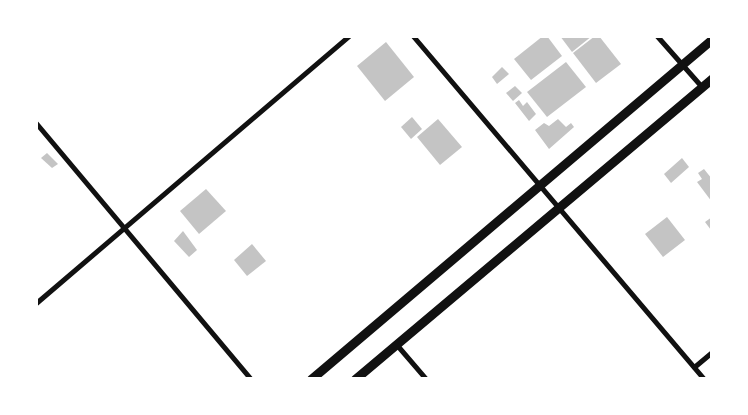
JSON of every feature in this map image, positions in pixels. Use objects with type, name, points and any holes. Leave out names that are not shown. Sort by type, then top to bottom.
[{"type":"street","points":[[36,303],[349,36]]},
{"type":"street","points":[[413,36],[704,379]]},
{"type":"street","points":[[658,36],[702,87]]},
{"type":"street","points":[[311,379],[712,39]]},
{"type":"street","points":[[355,379],[712,78]]},
{"type":"street","points":[[36,123],[251,379]]},
{"type":"street","points":[[396,344],[426,379]]},
{"type":"street","points":[[694,367],[712,352]]},
{"type":"building","points":[[543,36],[547,36],[562,56],[531,80],[514,59]]},
{"type":"building","points":[[560,36],[592,36],[572,52]]},
{"type":"building","points":[[595,36],[599,36],[621,64],[596,83],[573,53]]},
{"type":"building","points":[[386,42],[414,77],[385,101],[357,66]]},
{"type":"building","points":[[566,62],[586,87],[547,117],[527,92]]},
{"type":"building","points":[[502,67],[509,74],[497,84],[492,77]]},
{"type":"building","points":[[515,86],[522,93],[513,101],[506,93]]},
{"type":"building","points":[[519,100],[523,106],[527,102],[536,114],[529,121],[515,103]]},
{"type":"building","points":[[412,117],[422,129],[411,139],[401,127]]},
{"type":"building","points":[[438,119],[462,147],[440,165],[417,137]]},
{"type":"building","points":[[558,119],[566,127],[571,123],[574,127],[549,149],[535,130],[544,123],[549,126]]},
{"type":"building","points":[[47,153],[58,164],[52,168],[41,158]]},
{"type":"building","points":[[682,158],[689,167],[671,183],[664,174]]},
{"type":"building","points":[[704,169],[712,179],[712,202],[697,182],[702,179],[698,173]]},
{"type":"building","points":[[206,189],[226,211],[199,234],[180,211]]},
{"type":"building","points":[[667,217],[685,240],[663,257],[645,234]]},
{"type":"building","points":[[712,217],[712,229],[711,230],[705,222]]},
{"type":"building","points":[[183,231],[197,250],[189,257],[174,241]]},
{"type":"building","points":[[252,244],[266,261],[247,276],[234,260]]}]
